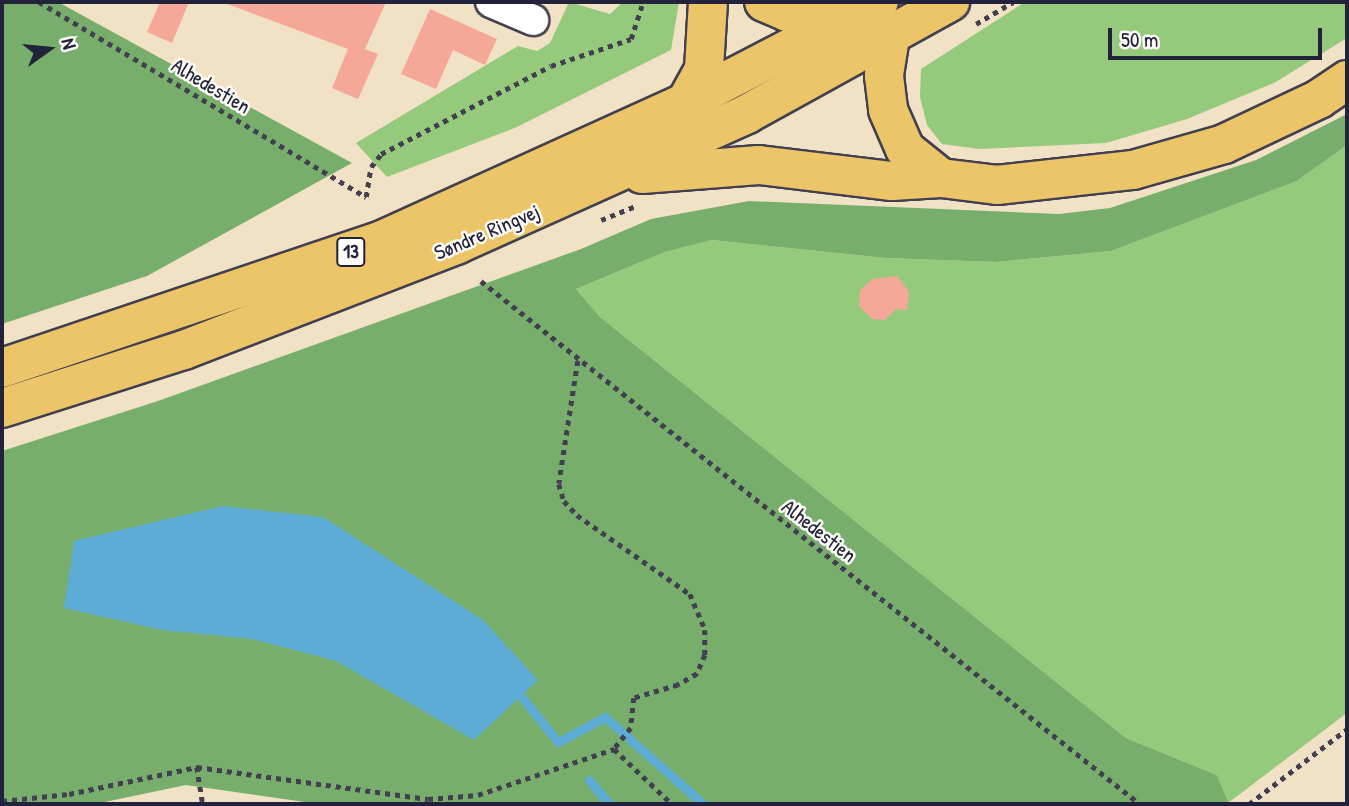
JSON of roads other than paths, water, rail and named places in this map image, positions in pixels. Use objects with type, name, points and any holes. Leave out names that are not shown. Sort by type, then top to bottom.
[{"type":"main road","points":[[686,102],[704,69],[708,2]]},
{"type":"main road","points":[[764,2],[787,12],[873,19],[888,110],[905,149],[941,178]]},
{"type":"main road","name":"Søndre Ringvej","points":[[2,368],[380,241],[873,19],[950,2]]},
{"type":"main road","name":"Søndre Ringvej","points":[[2,408],[311,305],[616,176],[747,114],[873,19]]},
{"type":"main road","points":[[616,176],[759,165],[892,181],[941,178],[997,186],[1133,170],[1224,144],[1319,99],[1347,80]]},
{"type":"street","points":[[491,2],[533,20]]},
{"type":"water","points":[[223,506],[323,517],[483,620],[538,680],[474,740],[336,661],[252,639],[162,630],[64,608],[74,541]]},
{"type":"waterway","points":[[521,696],[558,742],[605,717],[703,804]]},
{"type":"waterway","points":[[589,780],[609,804]]}]
